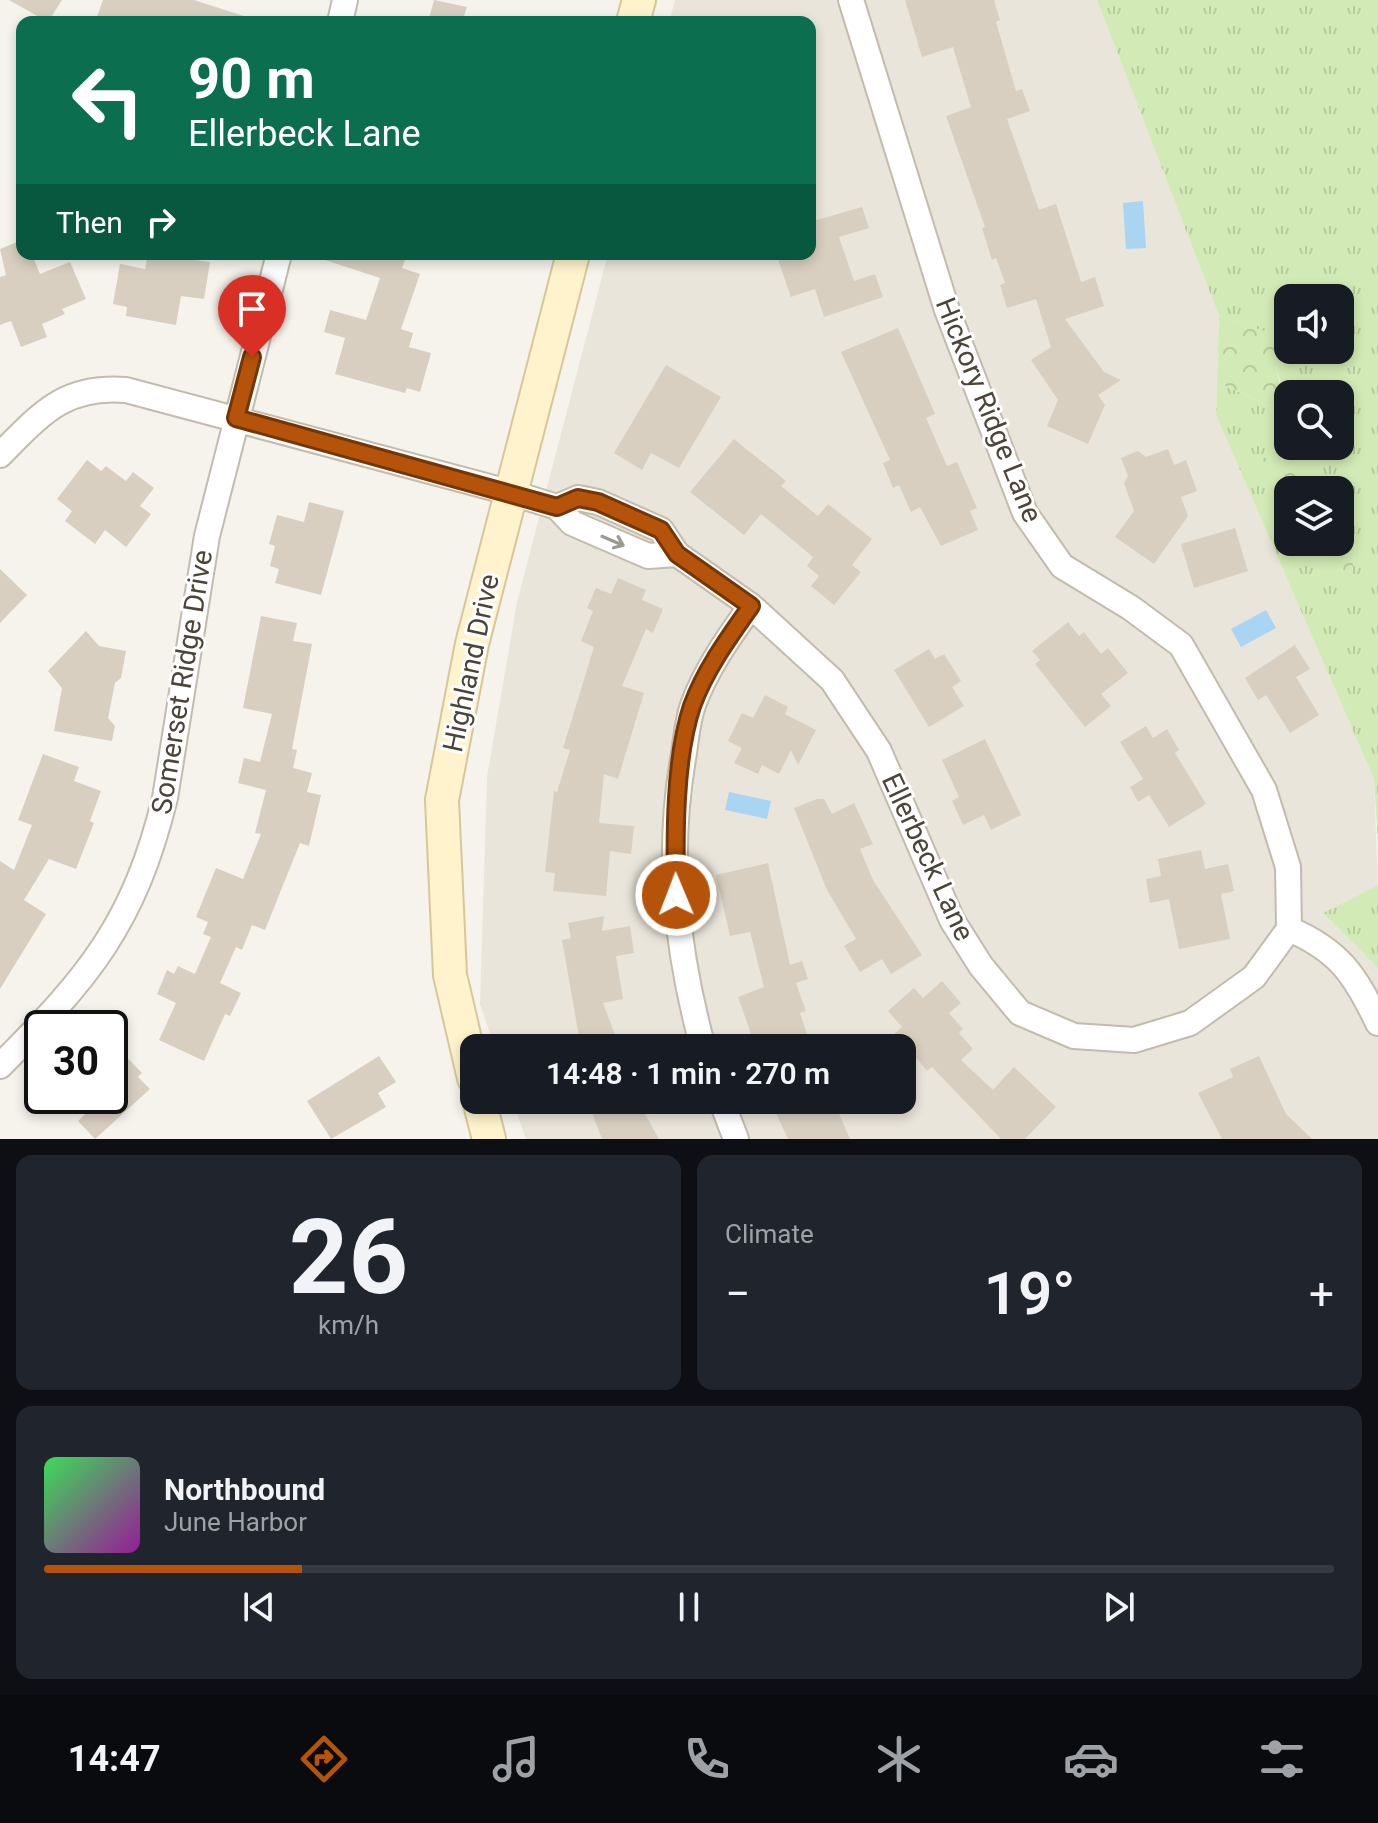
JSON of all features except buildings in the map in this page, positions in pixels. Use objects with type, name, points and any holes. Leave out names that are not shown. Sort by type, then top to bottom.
[{"type":"street","name":"Hickory Ridge Lane","points":[[851,0],[947,310],[1025,513],[1062,566],[1131,608],[1181,645],[1264,790],[1288,867],[1289,929]]},
{"type":"street","name":"Somerset Ridge Drive","points":[[0,1066],[65,1001],[96,963],[122,920],[150,853],[165,798],[207,536],[277,260]]},
{"type":"street","name":"Highland Drive","points":[[464,1034],[450,975],[442,800],[472,644],[571,260]]},
{"type":"street","name":"Ellerbeck Lane","points":[[0,455],[48,408],[94,390],[126,390],[512,493],[557,507],[572,523],[648,556],[677,554],[751,606],[832,680],[871,739],[914,826],[952,920],[981,966],[1020,1013],[1074,1036],[1134,1040],[1190,1023],[1254,977],[1289,929]]},
{"type":"street","points":[[700,1034],[678,939],[675,829],[678,800],[692,707],[719,650],[751,606]]},
{"type":"street","points":[[1289,929],[1322,943],[1355,976],[1378,1023]]},
{"type":"street","points":[[482,1114],[488,1139]]},
{"type":"street","points":[[726,1114],[736,1139]]},
{"type":"shaded area","points":[[675,0],[1097,0],[1219,316],[1216,415],[1274,549],[1274,556],[1277,556],[1374,779],[1378,885],[1323,913],[1378,968],[1378,1139],[526,1139],[517,1114],[916,1114],[916,1034],[490,1034],[480,1004],[487,777],[517,602],[606,260],[816,260],[816,16],[671,16]]},
{"type":"green space","points":[[1097,0],[1378,0],[1378,843],[1374,779],[1277,556],[1329,556],[1352,577],[1354,476],[1297,476],[1293,470],[1262,457],[1274,484],[1274,549],[1216,415],[1217,382],[1274,408],[1274,460],[1354,460],[1354,380],[1280,380],[1276,369],[1278,364],[1354,364],[1354,284],[1274,284],[1274,335],[1219,316]]},
{"type":"green space","points":[[1219,316],[1274,334],[1274,364],[1278,364],[1279,380],[1274,380],[1274,408],[1217,382]]},
{"type":"green space","points":[[1261,456],[1294,470],[1298,476],[1274,476],[1274,485]]},
{"type":"green space","points":[[1329,556],[1354,556],[1352,578]]},
{"type":"green space","points":[[1378,885],[1378,968],[1323,913]]},
{"type":"water","points":[[1143,201],[1146,248],[1126,249],[1123,203]]},
{"type":"water","points":[[1266,610],[1276,628],[1241,647],[1231,629]]},
{"type":"water","points":[[729,792],[771,801],[767,819],[725,810]]},
{"type":"route","points":[[252,357],[236,418],[557,507],[578,498],[598,502],[661,530],[677,554],[751,606],[719,650],[692,707],[675,829],[676,895]]}]
